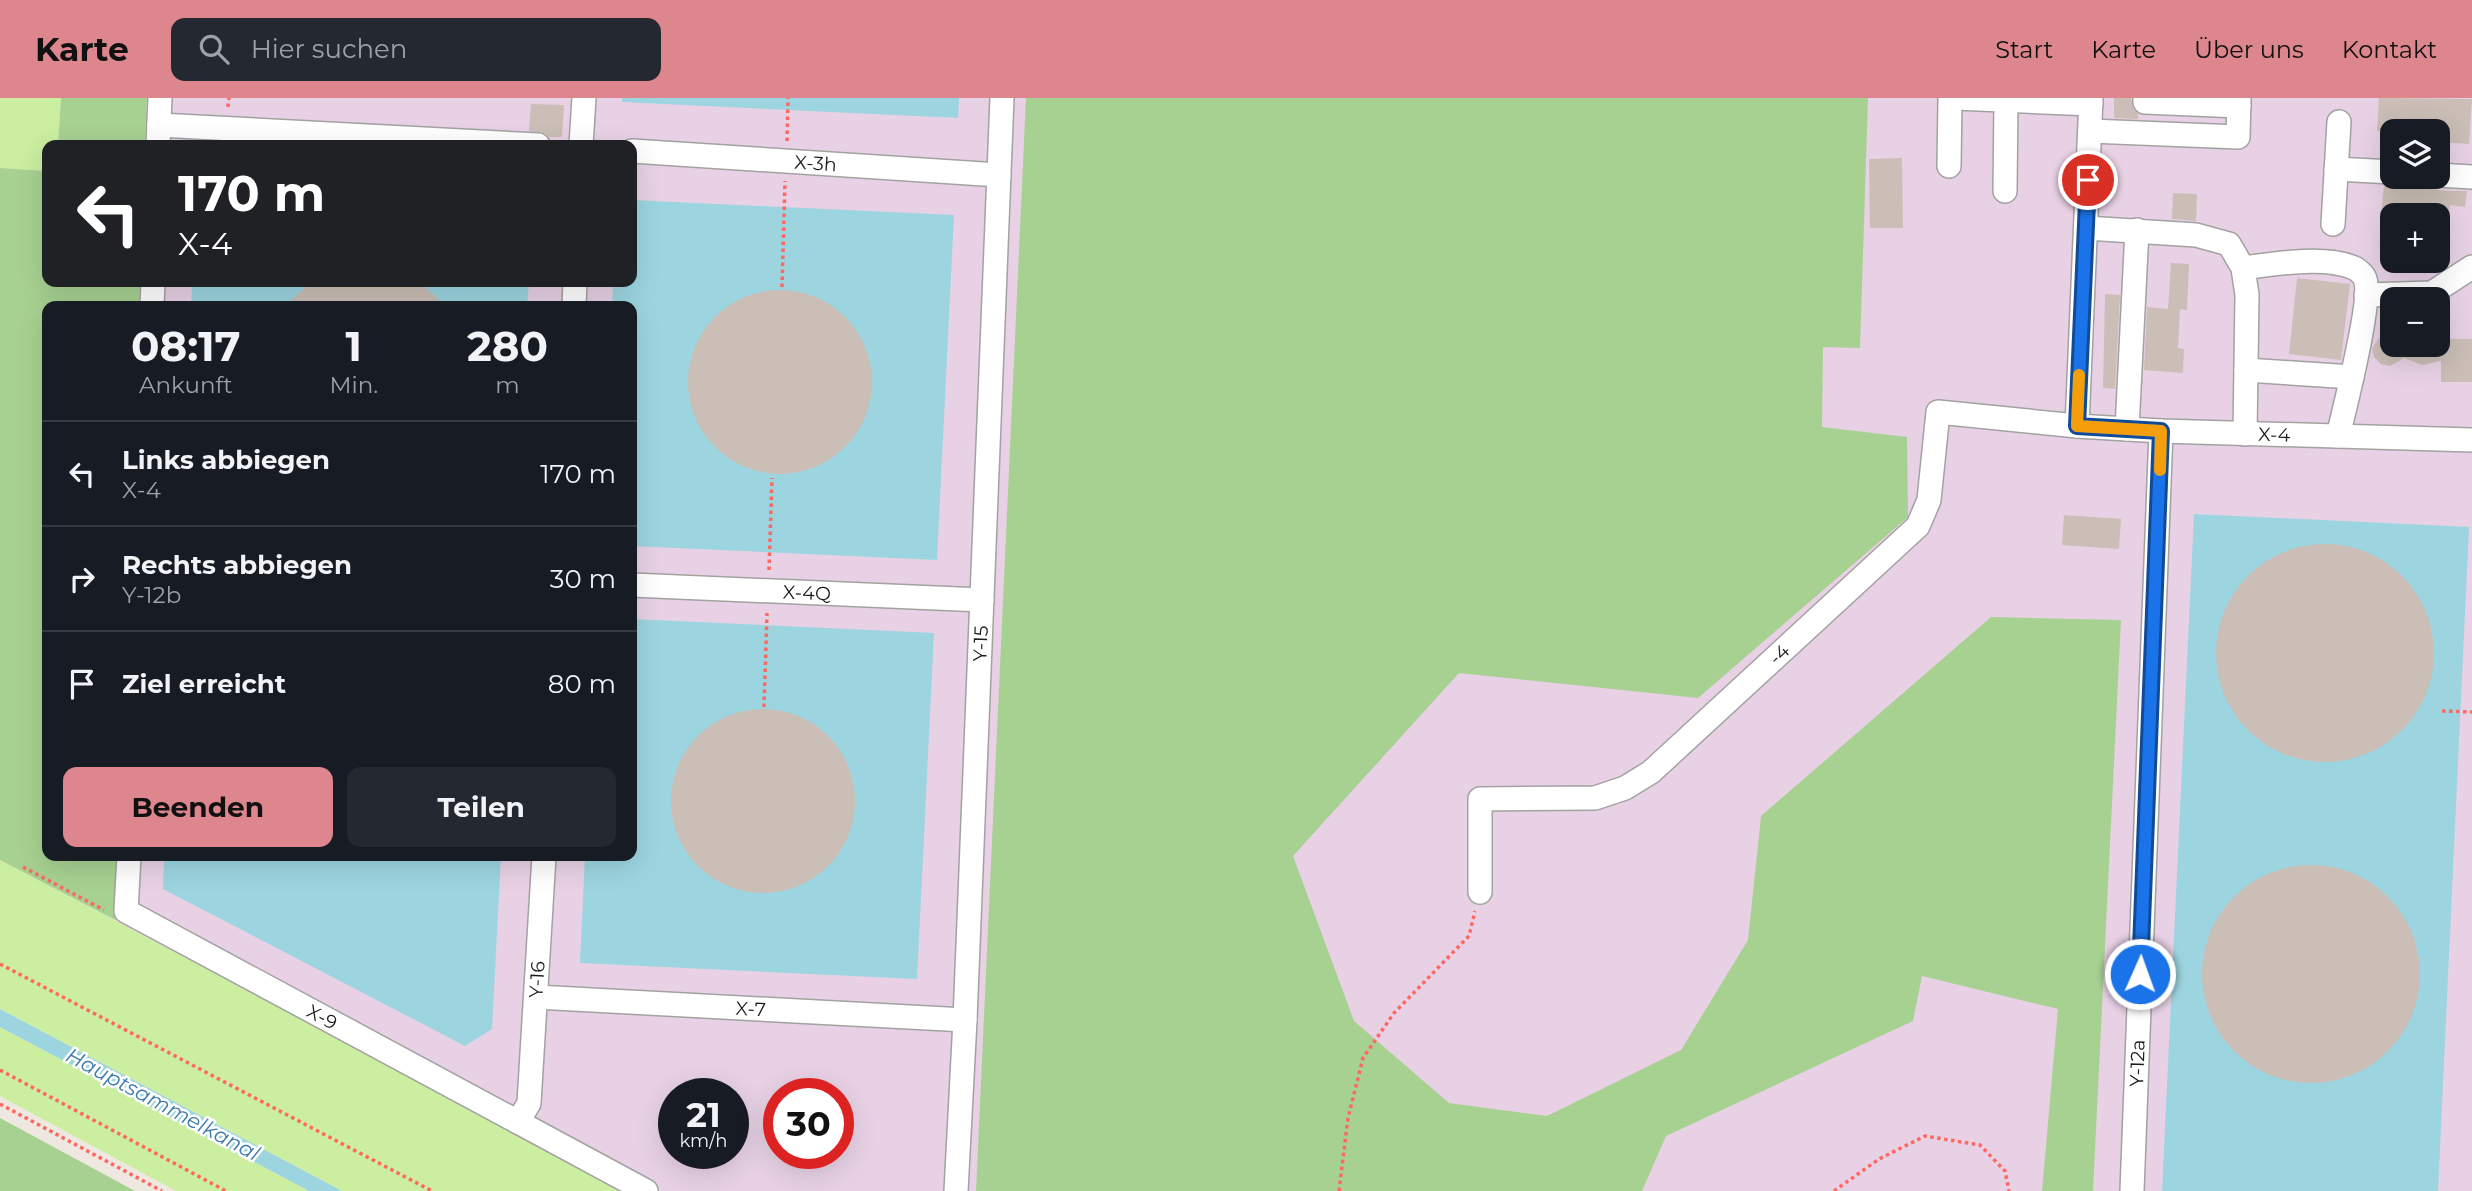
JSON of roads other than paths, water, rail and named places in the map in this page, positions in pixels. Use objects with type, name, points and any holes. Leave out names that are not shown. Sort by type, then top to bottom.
[{"type":"street","points":[[160,98],[158,135],[348,140]]},
{"type":"street","points":[[581,140],[584,98]]},
{"type":"street","name":"Y-15","points":[[956,1191],[1002,98]]},
{"type":"street","points":[[1949,166],[1950,98]]},
{"type":"street","points":[[1956,98],[2091,101],[2077,426]]},
{"type":"street","points":[[2006,191],[2007,100]]},
{"type":"street","points":[[2090,131],[2238,137],[2239,102],[2145,100],[2144,133]]},
{"type":"street","points":[[2333,224],[2339,122]]},
{"type":"street","name":"X-3h","points":[[637,151],[999,175]]},
{"type":"street","points":[[2336,169],[2380,171]]},
{"type":"street","points":[[2450,176],[2472,177]]},
{"type":"street","points":[[2085,228],[2196,235],[2229,244],[2243,268],[2247,295],[2245,434]]},
{"type":"street","points":[[2127,429],[2137,230]]},
{"type":"street","points":[[2243,268],[2286,262],[2330,263],[2356,268],[2365,279],[2366,295],[2352,377],[2338,436]]},
{"type":"street","points":[[2366,295],[2432,293],[2472,267]]},
{"type":"street","points":[[2246,370],[2352,377]]},
{"type":"street","name":"-4","points":[[1480,892],[1480,799],[1595,797],[1625,789],[1651,772],[1918,527],[1929,500],[1938,412],[2077,426]]},
{"type":"street","name":"X-4","points":[[2077,426],[2472,440]]},
{"type":"street","name":"Y-12a","points":[[2132,1191],[2161,431]]},
{"type":"street","name":"X-4Q","points":[[637,586],[982,600]]},
{"type":"street","name":"X-9","points":[[129,861],[126,911],[523,1113],[646,1191]]},
{"type":"street","name":"Y-16","points":[[523,1113],[536,997],[544,861]]},
{"type":"street","name":"X-7","points":[[536,997],[965,1020]]},
{"type":"water","points":[[622,98],[959,98],[958,118],[622,102]]},
{"type":"water","points":[[637,200],[954,215],[937,560],[637,546],[637,301],[612,301],[613,287],[637,287]]},
{"type":"water","points":[[192,287],[529,287],[527,301],[191,301]]},
{"type":"water","points":[[2194,514],[2469,527],[2438,1191],[2162,1191]]},
{"type":"water","points":[[637,619],[934,633],[917,979],[580,963],[585,861],[637,861]]},
{"type":"water","points":[[164,861],[501,861],[492,1029],[465,1046],[163,889]]},
{"type":"water","name":"Hauptsammelkanal","points":[[0,1009],[342,1191],[309,1191],[0,1027]]}]
